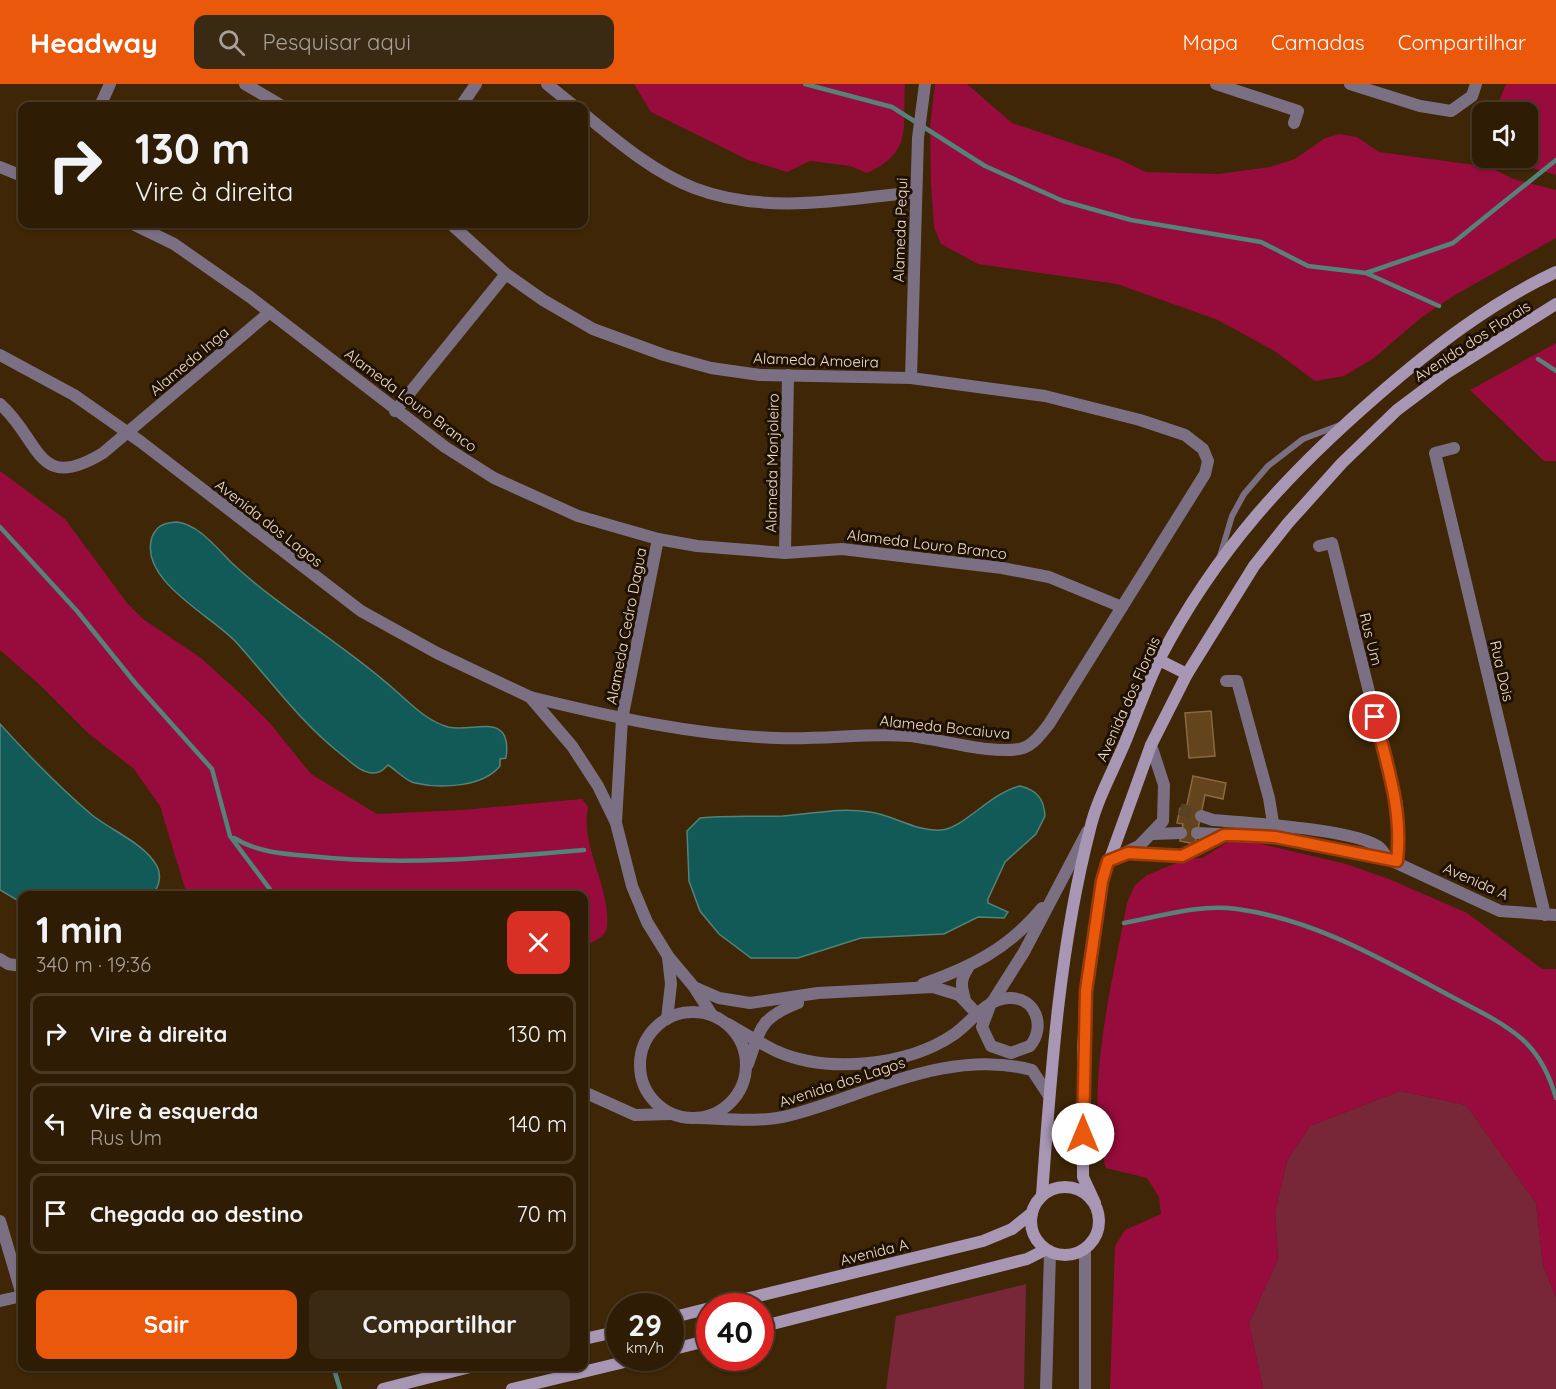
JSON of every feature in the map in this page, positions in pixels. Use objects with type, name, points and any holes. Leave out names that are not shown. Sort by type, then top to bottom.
[{"type":"street","points":[[102,102],[111,84]]},
{"type":"street","points":[[245,84],[275,102]]},
{"type":"street","points":[[464,102],[476,84]]},
{"type":"street","points":[[547,84],[569,102]]},
{"type":"street","name":"Alameda Pequi","points":[[911,378],[915,192],[918,138],[925,84]]},
{"type":"street","points":[[1216,84],[1298,111],[1294,123]]},
{"type":"street","points":[[1350,84],[1420,106],[1451,111],[1472,96],[1476,84]]},
{"type":"street","points":[[588,117],[621,145],[660,170],[692,187],[722,197],[762,203],[817,202],[915,192]]},
{"type":"street","points":[[0,167],[18,174]]},
{"type":"street","name":"Alameda Louro Branco","points":[[141,228],[174,244],[270,312],[395,411],[445,447],[495,478],[578,516],[658,539],[744,551],[785,553],[842,549],[1002,568],[1049,577],[1122,607]]},
{"type":"street","name":"Alameda Amoeira","points":[[455,228],[506,274],[543,300],[593,329],[664,355],[711,368],[760,375],[911,378],[1045,396],[1140,420],[1185,435],[1203,449],[1207,456]]},
{"type":"street","name":"Avenida dos Florais","points":[[1032,1213],[1042,1196],[1049,1096],[1067,930],[1090,825],[1159,660],[1218,563],[1263,505],[1346,423],[1428,351],[1482,314],[1556,272]]},
{"type":"street","points":[[395,411],[506,274]]},
{"type":"street","name":"Avenida dos Florais","points":[[1085,1389],[1085,1249],[1098,1233],[1099,1213],[1083,1177],[1083,1049],[1086,991],[1102,881],[1151,745],[1187,674],[1254,566],[1288,523],[1342,463],[1397,410],[1444,374],[1556,304]]},
{"type":"street","name":"Alameda Inga","points":[[0,404],[10,413],[43,460],[62,470],[81,467],[103,453],[270,312]]},
{"type":"street","name":"Avenida dos Lagos","points":[[0,355],[74,395],[127,432],[361,611],[437,653],[530,697],[622,719]]},
{"type":"street","name":"Alameda Monjoleiro","points":[[785,553],[788,375]]},
{"type":"street","name":"Rua Dois","points":[[1454,448],[1435,453],[1551,915]]},
{"type":"street","name":"Alameda Bocaiuva","points":[[622,719],[710,734],[779,738],[908,736],[988,748],[1022,748],[1033,743],[1049,724],[1205,474],[1209,464],[1207,456]]},
{"type":"street","name":"Alameda Cedro Dagua","points":[[616,823],[622,719],[658,539]]},
{"type":"street","name":"Rus Um","points":[[1319,546],[1332,543],[1397,804],[1399,840],[1392,860]]},
{"type":"street","points":[[1159,660],[1187,674]]},
{"type":"street","points":[[1226,681],[1237,681],[1274,830]]},
{"type":"street","name":"Avenida dos Lagos","points":[[530,697],[572,746],[598,786],[616,823],[632,886],[647,922],[668,956],[694,987],[712,1015]]},
{"type":"street","points":[[1108,861],[1128,853],[1153,834],[1163,821],[1166,805],[1164,785],[1151,745]]},
{"type":"street","points":[[1166,805],[1180,809]]},
{"type":"street","points":[[1207,818],[1274,830],[1224,835],[1203,834],[1207,818]]},
{"type":"street","points":[[980,1016],[992,1002],[1024,952],[1090,825]]},
{"type":"street","name":"Avenida A","points":[[1274,830],[1361,840],[1379,847],[1392,860]]},
{"type":"street","name":"Avenida A","points":[[1274,830],[1373,858],[1392,860],[1500,911],[1551,915]]},
{"type":"street","points":[[1153,834],[1181,833]]},
{"type":"street","points":[[916,987],[968,968],[995,952],[1037,915],[1067,870]]},
{"type":"street","name":"Avenida dos Lagos","points":[[668,956],[671,984],[667,1019],[694,1012],[712,1015],[776,1051],[818,1061],[876,1064],[937,1044],[980,1016]]},
{"type":"street","points":[[0,959],[8,964],[18,965]]},
{"type":"street","points":[[965,1000],[961,986],[962,978],[968,968]]},
{"type":"street","points":[[694,987],[719,998],[750,1003],[818,993],[916,987],[941,989],[965,1000],[980,1016],[984,1034],[991,1046],[1011,1053],[1032,1070],[1049,1096]]},
{"type":"street","points":[[699,1118],[718,1113],[733,1101],[743,1085],[756,1039],[764,1023],[775,1012],[818,993]]},
{"type":"street","points":[[990,1063],[1011,1053],[1024,1050],[1034,1041],[1039,1028],[1036,1014],[1022,1000],[1008,998],[992,1002]]},
{"type":"street","points":[[667,1019],[653,1030],[643,1046],[640,1073],[651,1098],[672,1114]]},
{"type":"street","points":[[728,1024],[740,1039],[747,1066]]},
{"type":"street","points":[[909,1054],[911,1075]]},
{"type":"street","name":"Avenida dos Lagos","points":[[588,1094],[635,1115],[672,1114],[699,1118],[764,1120],[790,1116],[911,1075],[990,1063],[1032,1070]]},
{"type":"street","points":[[1042,1196],[1060,1187],[1070,1187],[1080,1190],[1095,1203]]},
{"type":"street","points":[[1032,1213],[1033,1233],[1047,1251],[1046,1389]]},
{"type":"street","name":"Avenida A","points":[[770,1293],[983,1241],[1012,1229],[1032,1213]]},
{"type":"street","points":[[0,1221],[18,1282]]},
{"type":"street","points":[[774,1323],[1027,1259],[1047,1251],[1066,1255],[1085,1249]]},
{"type":"street","points":[[0,1301],[18,1296]]},
{"type":"street","points":[[588,1339],[606,1334]]},
{"type":"street","points":[[588,1371],[606,1366]]},
{"type":"street","points":[[383,1389],[454,1371]]},
{"type":"street","points":[[512,1389],[587,1371]]},
{"type":"lane","points":[[1218,563],[1232,516],[1240,501],[1268,466],[1303,439],[1346,423]]},
{"type":"lane","points":[[1128,853],[1182,856],[1224,835]]},
{"type":"shaded area","points":[[634,84],[905,84],[903,136],[892,156],[882,165],[867,173],[850,166],[810,161],[787,172],[748,160],[651,112]]},
{"type":"shaded area","points":[[935,84],[967,84],[1012,123],[1119,159],[1146,172],[1218,174],[1270,167],[1295,159],[1325,138],[1340,134],[1357,137],[1379,152],[1472,165],[1472,168],[1492,168],[1513,179],[1556,190],[1556,238],[1455,295],[1422,317],[1374,358],[1344,376],[1315,381],[1276,352],[1218,320],[1117,284],[978,264],[941,244],[934,227],[930,126]]},
{"type":"shaded area","points":[[1506,84],[1556,84],[1556,175],[1532,168],[1538,168],[1538,102],[1499,102]]},
{"type":"shaded area","points":[[1556,343],[1556,461],[1544,461],[1470,390]]},
{"type":"shaded area","points":[[0,471],[65,519],[127,603],[143,619],[201,658],[245,698],[269,722],[311,774],[377,814],[462,810],[582,799],[588,807],[588,837],[605,897],[607,927],[605,933],[591,943],[588,942],[588,891],[186,891],[160,806],[134,769],[88,733],[41,686],[0,650]]},
{"type":"shaded area","points":[[1244,840],[1346,864],[1389,879],[1467,913],[1542,969],[1556,969],[1556,1297],[1543,1265],[1536,1203],[1466,1105],[1400,1091],[1310,1126],[1287,1161],[1275,1212],[1278,1259],[1249,1323],[1263,1389],[1110,1389],[1115,1246],[1125,1230],[1161,1214],[1159,1197],[1147,1178],[1106,1168],[1099,1140],[1097,1108],[1103,1037],[1127,903],[1135,885],[1147,875],[1186,859],[1202,858],[1228,842]]},
{"type":"shaded area","points":[[1400,1091],[1466,1105],[1536,1203],[1543,1265],[1556,1297],[1556,1389],[1263,1389],[1249,1323],[1278,1259],[1275,1212],[1287,1161],[1310,1126]]},
{"type":"shaded area","points":[[1026,1284],[1024,1389],[886,1389],[896,1316]]},
{"type":"water","points":[[177,522],[201,533],[253,582],[356,658],[427,717],[448,727],[497,729],[503,734],[507,743],[506,758],[500,759],[500,766],[483,778],[449,786],[412,782],[388,765],[381,771],[373,773],[356,767],[299,715],[236,642],[166,582],[156,568],[151,553],[152,537],[162,525]]},
{"type":"water","points":[[0,724],[44,771],[92,815],[144,851],[157,866],[159,877],[154,891],[18,891],[18,901],[0,890]]},
{"type":"water","points":[[1020,786],[1031,790],[1038,796],[1045,816],[1036,834],[1005,862],[988,899],[988,903],[1008,912],[1004,918],[978,917],[944,934],[861,938],[798,958],[751,958],[719,934],[700,911],[689,881],[687,831],[700,818],[858,811],[879,814],[914,826],[941,830],[958,824],[998,796]]},
{"type":"building","points":[[1211,711],[1215,756],[1189,758],[1185,713]]},
{"type":"building","points":[[1193,776],[1226,783],[1223,799],[1205,795],[1195,844],[1180,841],[1183,824],[1177,823],[1180,808],[1186,809]]},
{"type":"waterway","points":[[805,84],[892,107],[985,166],[1063,201],[1131,220],[1261,242],[1308,266],[1366,273],[1439,306]]},
{"type":"waterway","points":[[1366,273],[1453,243],[1556,160]]},
{"type":"waterway","points":[[1538,359],[1556,371]]},
{"type":"waterway","points":[[0,527],[77,611],[136,684],[212,769],[230,836],[271,891]]},
{"type":"waterway","points":[[234,838],[261,849],[280,853],[343,859],[412,861],[584,850]]},
{"type":"waterway","points":[[1124,923],[1208,908],[1237,909],[1296,922],[1351,944],[1482,1012],[1522,1039],[1539,1059],[1551,1082],[1556,1098]]},
{"type":"waterway","points":[[335,1371],[340,1389]]},
{"type":"tunnel","points":[[1180,809],[1201,816]]},
{"type":"route","points":[[1083,1134],[1086,991],[1102,881],[1108,861],[1128,853],[1182,856],[1224,835],[1275,837],[1397,861],[1399,840],[1397,804],[1375,717]]}]
